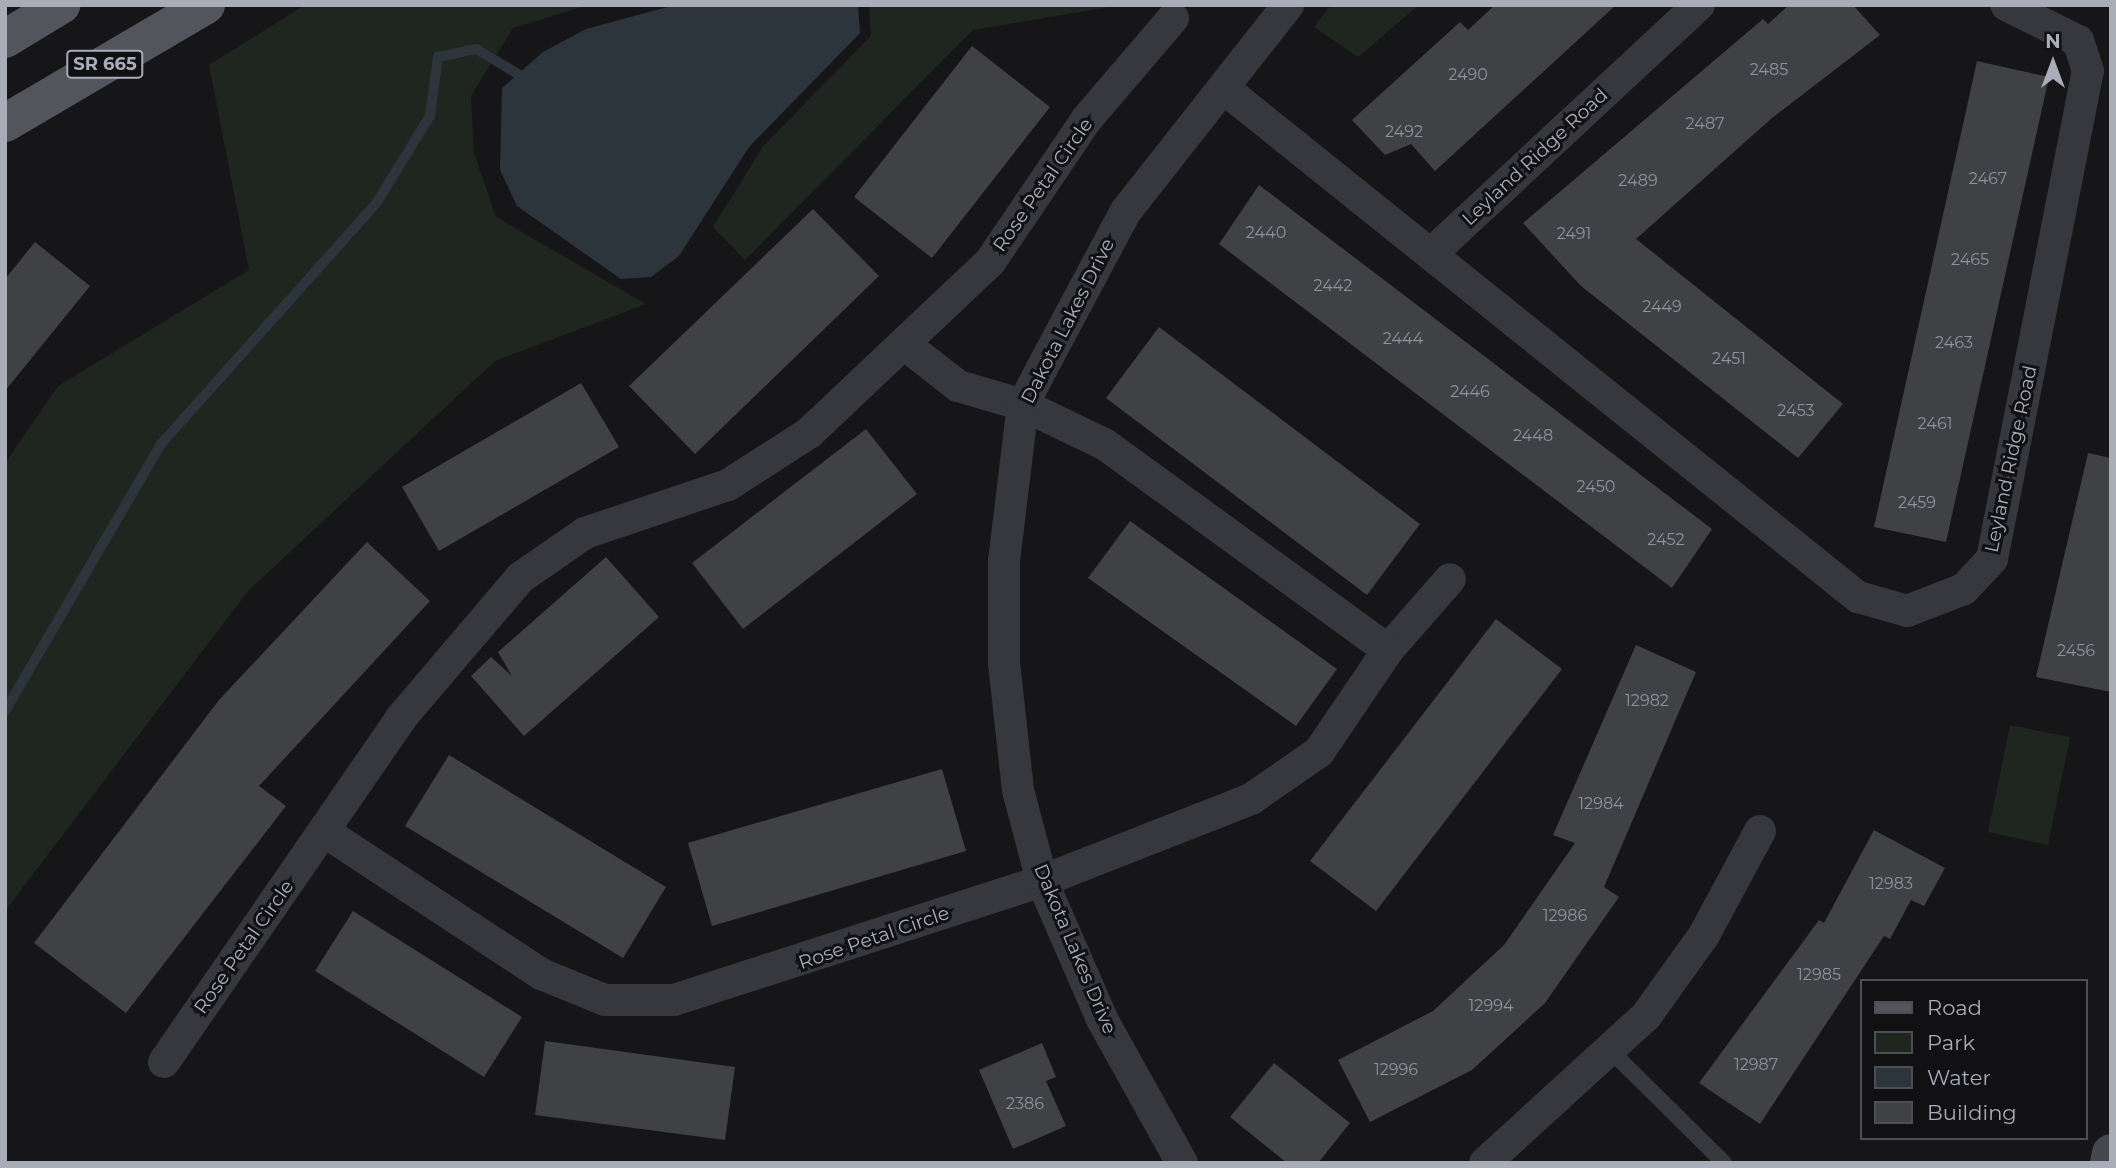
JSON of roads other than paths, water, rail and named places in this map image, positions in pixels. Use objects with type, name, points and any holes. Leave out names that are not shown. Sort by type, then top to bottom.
[{"type":"main road","points":[[5,39],[61,5]]},
{"type":"main road","name":"SR 665","points":[[5,123],[206,5]]},
{"type":"main road","points":[[2109,1163],[2111,1153]]},
{"type":"street","name":"Dakota Lakes Drive","points":[[1182,1163],[1102,1019],[1042,881],[1018,790],[1004,664],[1004,561],[1023,405],[1126,211],[1227,90],[1288,5]]},
{"type":"street","name":"Leyland Ridge Road","points":[[1433,252],[1699,5]]},
{"type":"street","name":"Leyland Ridge Road","points":[[1227,90],[1433,252],[1858,597],[1907,611],[1964,589],[1992,559],[2088,71],[2078,41],[2006,5]]},
{"type":"street","name":"Rose Petal Circle","points":[[164,1062],[401,718],[520,578],[585,533],[728,485],[809,433],[990,262],[1086,120],[1173,18]]},
{"type":"street","points":[[904,344],[958,386],[1023,405],[1104,444],[1388,650]]},
{"type":"street","name":"Rose Petal Circle","points":[[325,832],[541,974],[605,1000],[674,1000],[730,986],[1042,881],[1251,799],[1319,752],[1388,650],[1450,579]]},
{"type":"street","points":[[1485,1163],[1611,1051],[1704,935],[1760,831]]},
{"type":"lane","points":[[1611,1051],[1724,1163]]},
{"type":"water","points":[[675,5],[858,5],[860,33],[749,147],[679,256],[651,277],[621,279],[517,206],[500,170],[502,88],[543,52],[586,29]]},
{"type":"waterway","points":[[5,711],[161,444],[377,202],[430,116],[438,57],[476,49],[518,74]]}]
